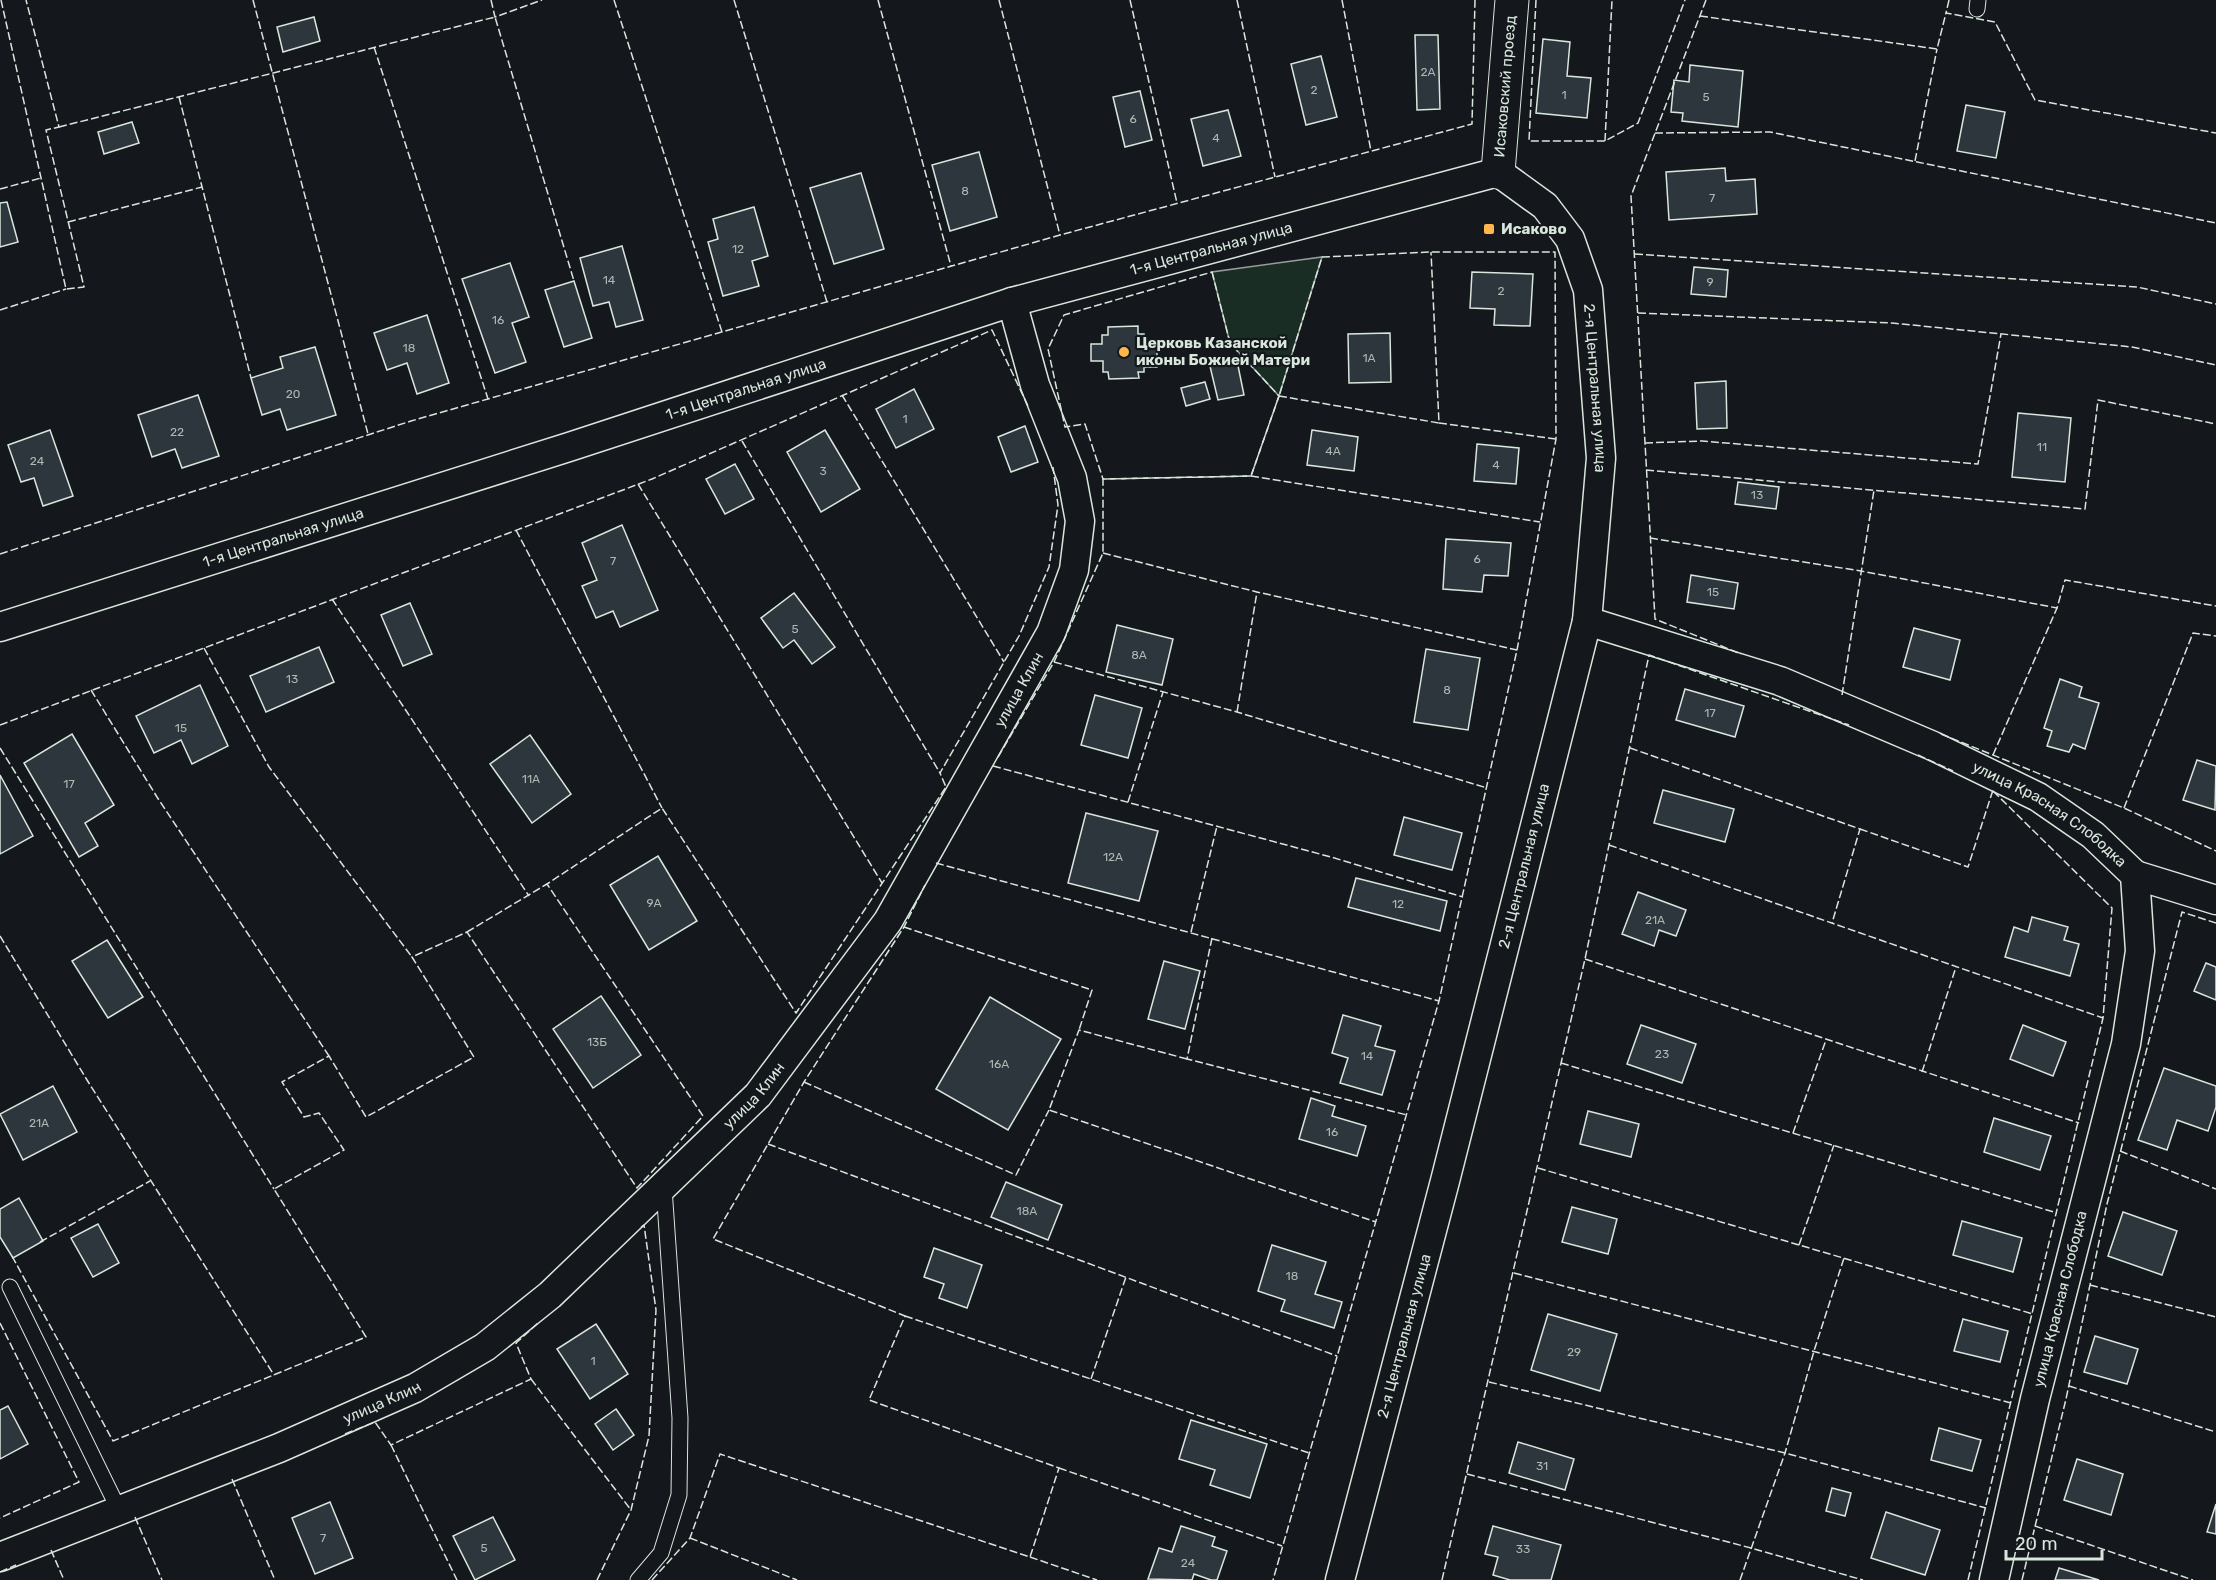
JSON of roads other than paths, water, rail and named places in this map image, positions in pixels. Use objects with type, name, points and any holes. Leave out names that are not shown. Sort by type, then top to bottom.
[{"type":"street","name":"Исаковский проезд","points":[[1498,172],[1512,0]]},
{"type":"street","name":"1-я Центральная улица","points":[[0,627],[569,447],[1012,302],[1498,172]]},
{"type":"street","name":"2-я Центральная улица","points":[[1340,1580],[1448,1170],[1587,621],[1601,458],[1588,290],[1570,239],[1545,206],[1498,172]]},
{"type":"street","name":"улица Клин","points":[[0,1557],[279,1448],[404,1393],[485,1347],[550,1295],[664,1188],[758,1095],[888,921],[1051,633],[1074,570],[1080,521],[1072,478],[1035,385],[1012,302]]},
{"type":"street","name":"улица Красная Слободка","points":[[1587,621],[1780,681],[1933,746],[2038,797],[2093,835],[2135,875],[2140,951],[2126,1044],[2035,1399],[1994,1580]]},
{"type":"street","points":[[2135,875],[2216,900]]},
{"type":"lane","points":[[638,1580],[661,1553],[679,1495],[680,1418],[664,1188]]},
{"type":"lane","points":[[10,1287],[119,1510]]},
{"type":"place","name":"Исаково","points":[[1489,229]]},
{"type":"place","name":"Церковь Казанской иконы Божией Матери","points":[[1124,352]]}]
